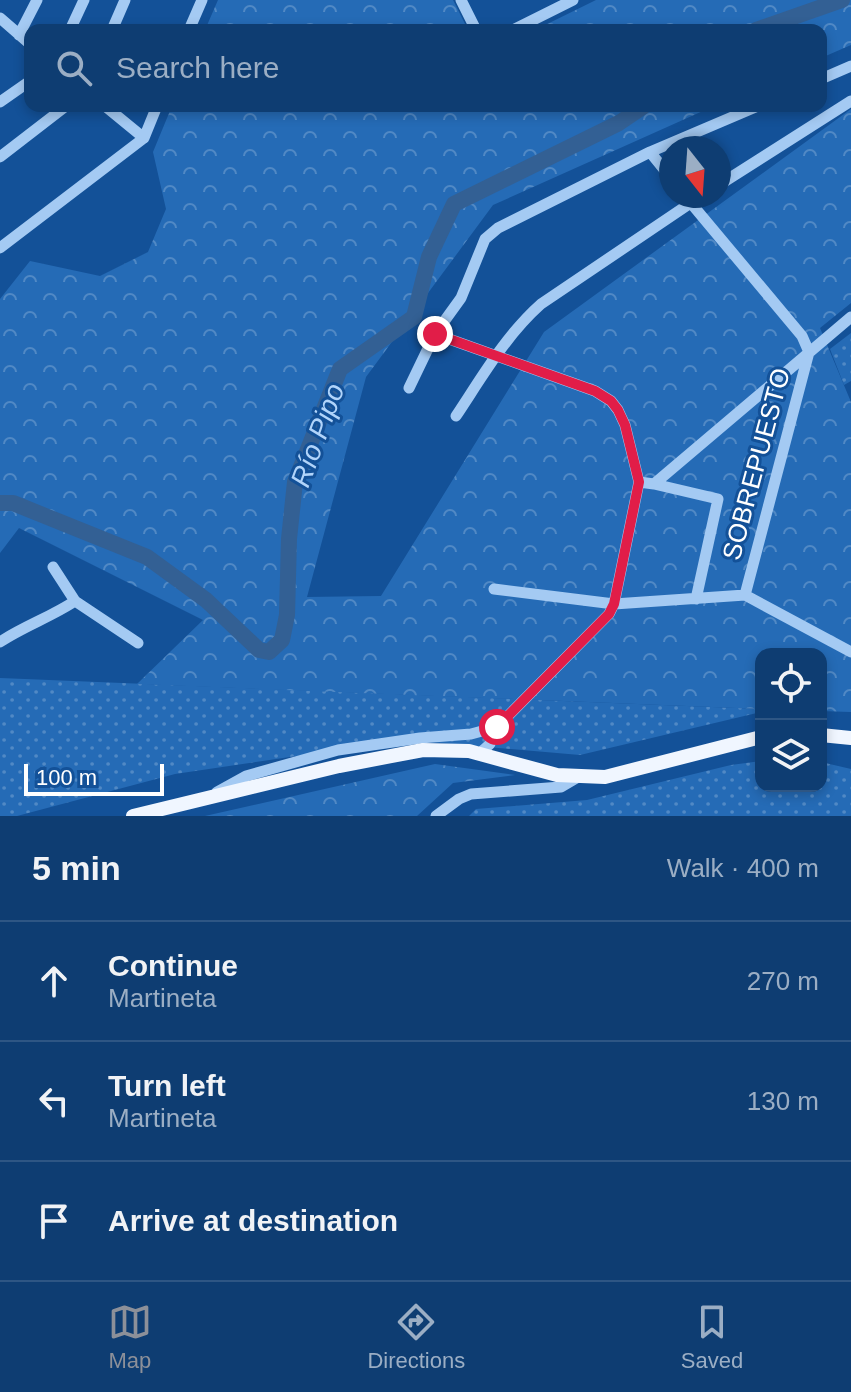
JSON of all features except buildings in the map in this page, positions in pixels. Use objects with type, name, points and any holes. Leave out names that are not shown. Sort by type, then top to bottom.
[{"type":"main road","points":[[827,736],[851,738]]},
{"type":"main road","points":[[133,816],[351,763],[423,750],[485,749],[557,775],[605,777],[755,739]]},
{"type":"street","points":[[25,24],[37,0]]},
{"type":"street","points":[[73,24],[84,0]]},
{"type":"street","points":[[115,24],[125,0]]},
{"type":"street","points":[[192,24],[202,0]]},
{"type":"street","points":[[461,0],[473,24]]},
{"type":"street","points":[[525,24],[573,0]]},
{"type":"street","points":[[0,18],[24,39]]},
{"type":"street","points":[[19,35],[24,25]]},
{"type":"street","points":[[827,76],[851,66]]},
{"type":"street","points":[[0,102],[24,85]]},
{"type":"street","points":[[731,177],[851,101]]},
{"type":"street","points":[[0,157],[58,112]]},
{"type":"street","points":[[112,112],[144,138]]},
{"type":"street","points":[[0,248],[144,138],[155,112]]},
{"type":"street","points":[[409,388],[435,334],[461,298],[485,239],[498,228],[650,152],[744,112]]},
{"type":"street","points":[[650,152],[659,163]]},
{"type":"street","points":[[456,416],[526,317],[676,208]]},
{"type":"street","name":"SOBREPUESTO","points":[[694,208],[802,336],[809,352],[745,595]]},
{"type":"street","points":[[654,484],[851,317]]},
{"type":"street","points":[[206,798],[246,776],[338,750],[471,734],[497,727],[609,614],[614,604],[639,482],[625,425],[611,401],[595,391],[435,334]]},
{"type":"street","points":[[639,482],[718,499],[696,599]]},
{"type":"street","points":[[53,567],[75,601],[138,643]]},
{"type":"street","points":[[494,589],[614,604],[745,595],[851,652]]},
{"type":"street","points":[[0,642],[75,601]]},
{"type":"street","points":[[436,816],[471,794],[561,787],[578,777]]},
{"type":"green space","points":[[218,0],[453,0],[465,24],[208,24]]},
{"type":"green space","points":[[596,0],[851,0],[851,45],[827,55],[827,24],[547,24]]},
{"type":"green space","points":[[851,109],[851,303],[820,328],[851,402],[851,712],[827,711],[827,648],[755,648],[755,709],[137,684],[203,620],[19,528],[0,553],[0,299],[30,261],[100,276],[148,252],[166,209],[153,152],[170,112],[701,112],[493,205],[366,377],[307,597],[381,596],[544,332],[715,208],[731,208],[731,196]]},
{"type":"green space","points":[[851,333],[851,381],[844,385],[830,349]]},
{"type":"green space","points":[[0,678],[755,709],[755,713],[580,755],[406,740],[175,774],[17,816],[0,816]]},
{"type":"green space","points":[[755,762],[755,792],[827,792],[827,763],[851,769],[851,816],[469,816],[476,809],[587,800]]},
{"type":"green space","points":[[435,764],[515,775],[453,783],[417,816],[205,816]]},
{"type":"waterway","name":"Río Pipo","points":[[773,24],[842,0]]},
{"type":"waterway","name":"Río Pipo","points":[[0,503],[13,503],[147,557],[206,600],[259,650],[269,652],[282,640],[287,615],[289,539],[295,482],[340,369],[414,317],[429,257],[454,204],[619,123],[635,112]]},
{"type":"route","points":[[435,334],[595,391],[611,401],[625,425],[639,482],[614,604],[609,614],[497,727]]}]
